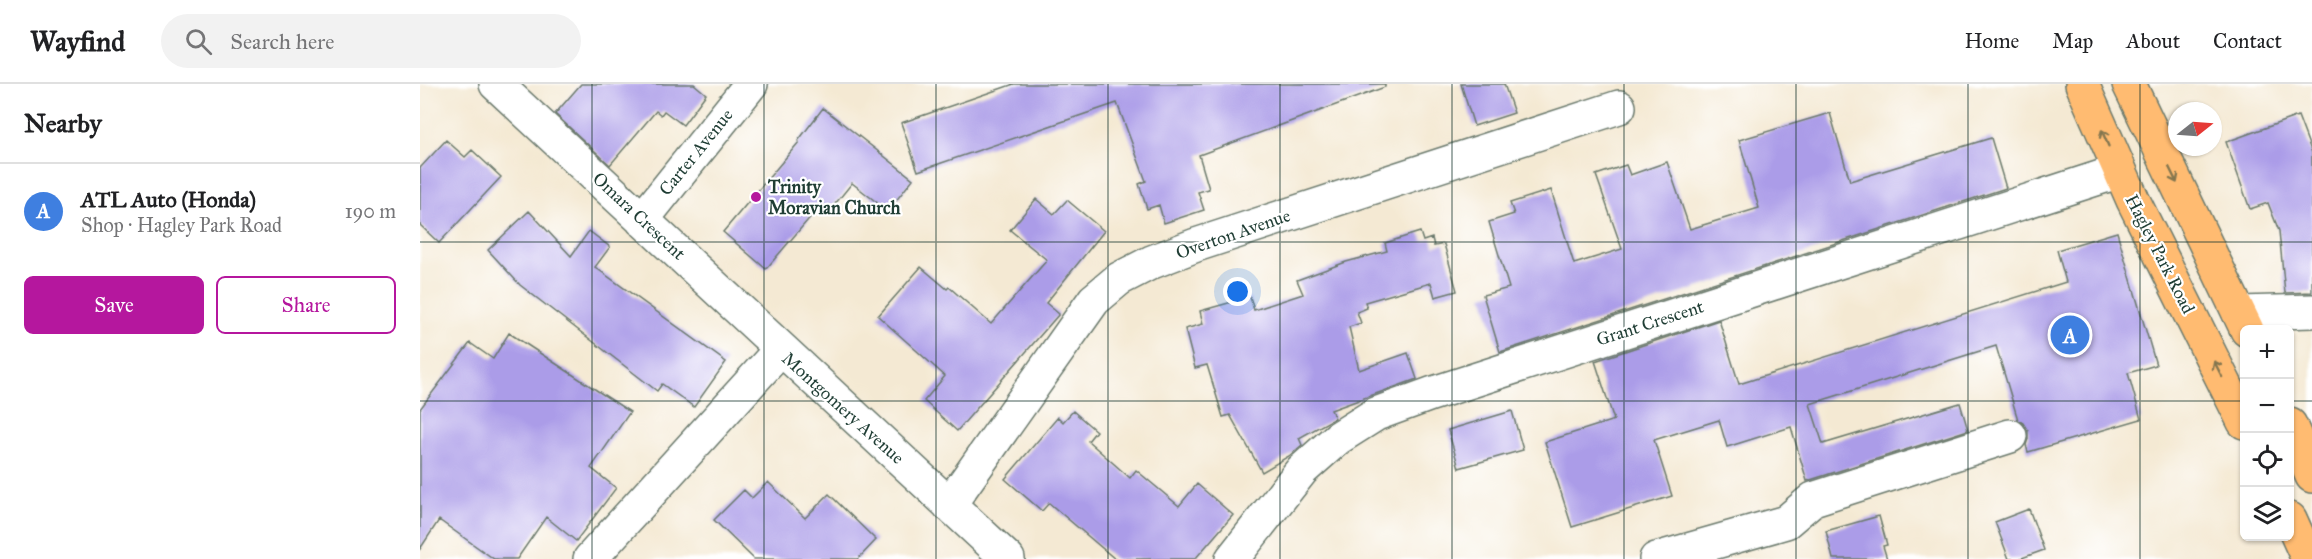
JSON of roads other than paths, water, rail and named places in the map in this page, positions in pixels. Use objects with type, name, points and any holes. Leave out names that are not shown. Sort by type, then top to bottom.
[{"type":"main road","name":"Hagley Park Road","points":[[2082,84],[2120,171],[2240,414]]},
{"type":"main road","points":[[2138,86],[2243,321]]},
{"type":"main road","points":[[2293,433],[2312,476]]},
{"type":"main road","points":[[2294,530],[2308,559]]},
{"type":"street","name":"Omara Crescent","points":[[496,84],[781,349]]},
{"type":"street","name":"Carter Avenue","points":[[642,220],[751,84]]},
{"type":"street","name":"Overton Avenue","points":[[950,505],[1094,300],[1119,279],[1152,262],[1196,245],[1619,107]]},
{"type":"street","name":"Grant Crescent","points":[[1232,559],[1302,470],[1338,438],[1376,414],[2120,171]]},
{"type":"street","points":[[2243,321],[2312,311]]},
{"type":"street","name":"Montgomery Avenue","points":[[590,559],[781,349],[1008,559]]},
{"type":"street","points":[[1656,559],[1786,522],[1813,499],[2010,436]]},
{"type":"place","name":"Trinity Moravian Church","points":[[756,197]]},
{"type":"place","name":"ATL Auto (Honda)","points":[[2070,335]]}]
